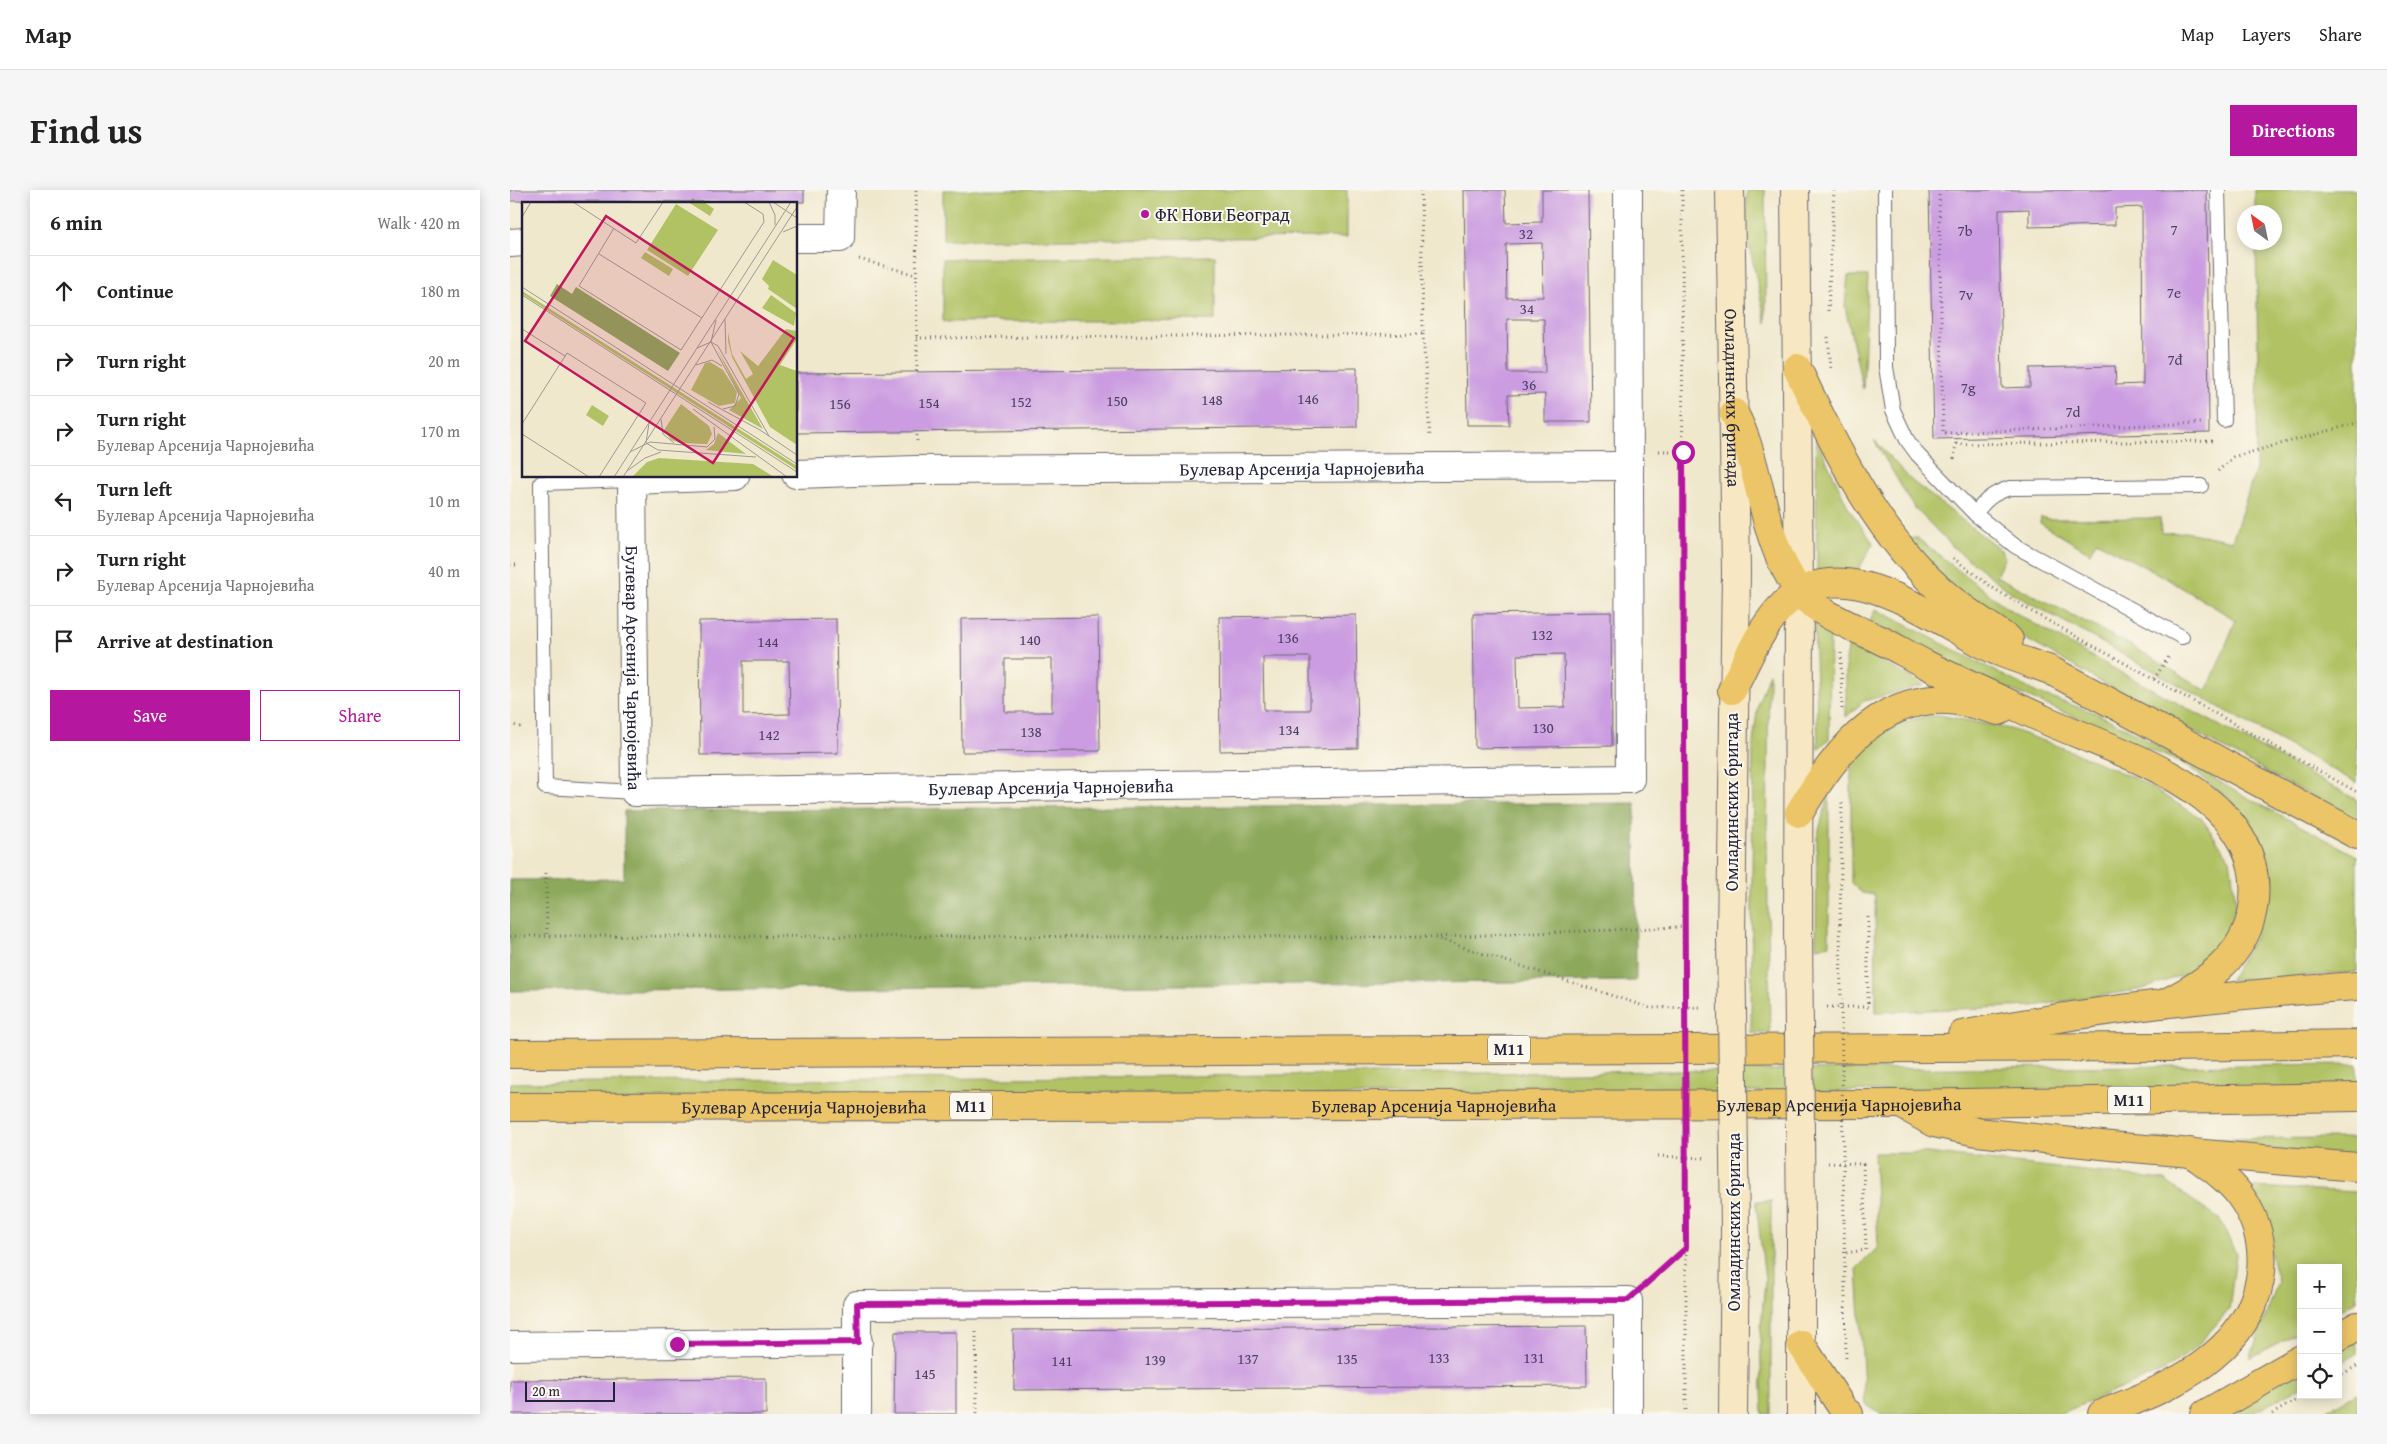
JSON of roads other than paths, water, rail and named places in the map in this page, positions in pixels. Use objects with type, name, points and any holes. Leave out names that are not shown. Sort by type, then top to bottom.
[{"type":"highway","points":[[1797,368],[1863,494],[1890,536],[1921,571],[1947,596],[2050,670]]},
{"type":"highway","points":[[1734,413],[1750,451],[1773,540],[1782,564],[1799,592],[1848,626],[2053,723],[2145,762],[2186,783],[2212,804],[2226,819],[2242,842],[2254,871],[2254,898],[2251,920],[2240,942],[2216,973],[2189,991],[2163,1004]]},
{"type":"highway","points":[[1732,690],[1768,624],[1781,607],[1799,592],[1837,583],[1852,583],[1910,603],[1997,651],[2050,670],[2116,703],[2357,835]]},
{"type":"highway","points":[[1799,814],[1818,782],[1843,749],[1864,728],[1891,710],[1917,703],[1945,700],[1972,704],[2053,723]]},
{"type":"highway","points":[[1902,1047],[2002,1027],[2163,1004],[2255,993],[2357,986]]},
{"type":"highway","name":"M11","points":[[510,1054],[2167,1047],[2357,1044]]},
{"type":"highway","name":"Булевар Арсенија Чарнојевића","points":[[510,1107],[1900,1104],[2357,1097]]},
{"type":"highway","points":[[1900,1104],[1934,1123],[1977,1132],[2357,1167]]},
{"type":"highway","points":[[2102,1414],[2161,1388],[2194,1370],[2214,1356],[2240,1330],[2250,1311],[2260,1282],[2260,1242],[2253,1218],[2238,1194],[2222,1177],[2190,1152]]},
{"type":"highway","points":[[2342,1335],[2357,1326]]},
{"type":"highway","points":[[1801,1344],[1843,1409],[1849,1414]]},
{"type":"highway","points":[[2205,1414],[2297,1361]]},
{"type":"main road","name":"Омладинских бригада","points":[[1730,190],[1736,572],[1732,690],[1730,937],[1735,1231],[1733,1414]]},
{"type":"main road","points":[[1795,190],[1799,592],[1798,932],[1802,1230],[1801,1414]]},
{"type":"street","points":[[798,238],[840,238],[840,190]]},
{"type":"street","points":[[1628,190],[1629,466]]},
{"type":"street","name":"Булевар Арсенија Чарнојевића","points":[[632,478],[635,792],[1630,779],[1629,466],[934,470],[798,474]]},
{"type":"street","points":[[858,1414],[857,1304],[1628,1300],[1628,1414]]},
{"type":"street","points":[[510,1346],[858,1342]]},
{"type":"lane","points":[[1885,190],[1886,367],[1893,410],[1907,440],[1918,455],[1975,514],[2015,546],[2182,637]]},
{"type":"lane","points":[[2218,190],[2224,420]]},
{"type":"lane","points":[[632,478],[541,483],[545,788],[635,792]]},
{"type":"lane","points":[[1975,514],[1986,498],[2010,488],[2201,486]]},
{"type":"place","name":"ФК Нови Београд","points":[[1145,214]]}]
